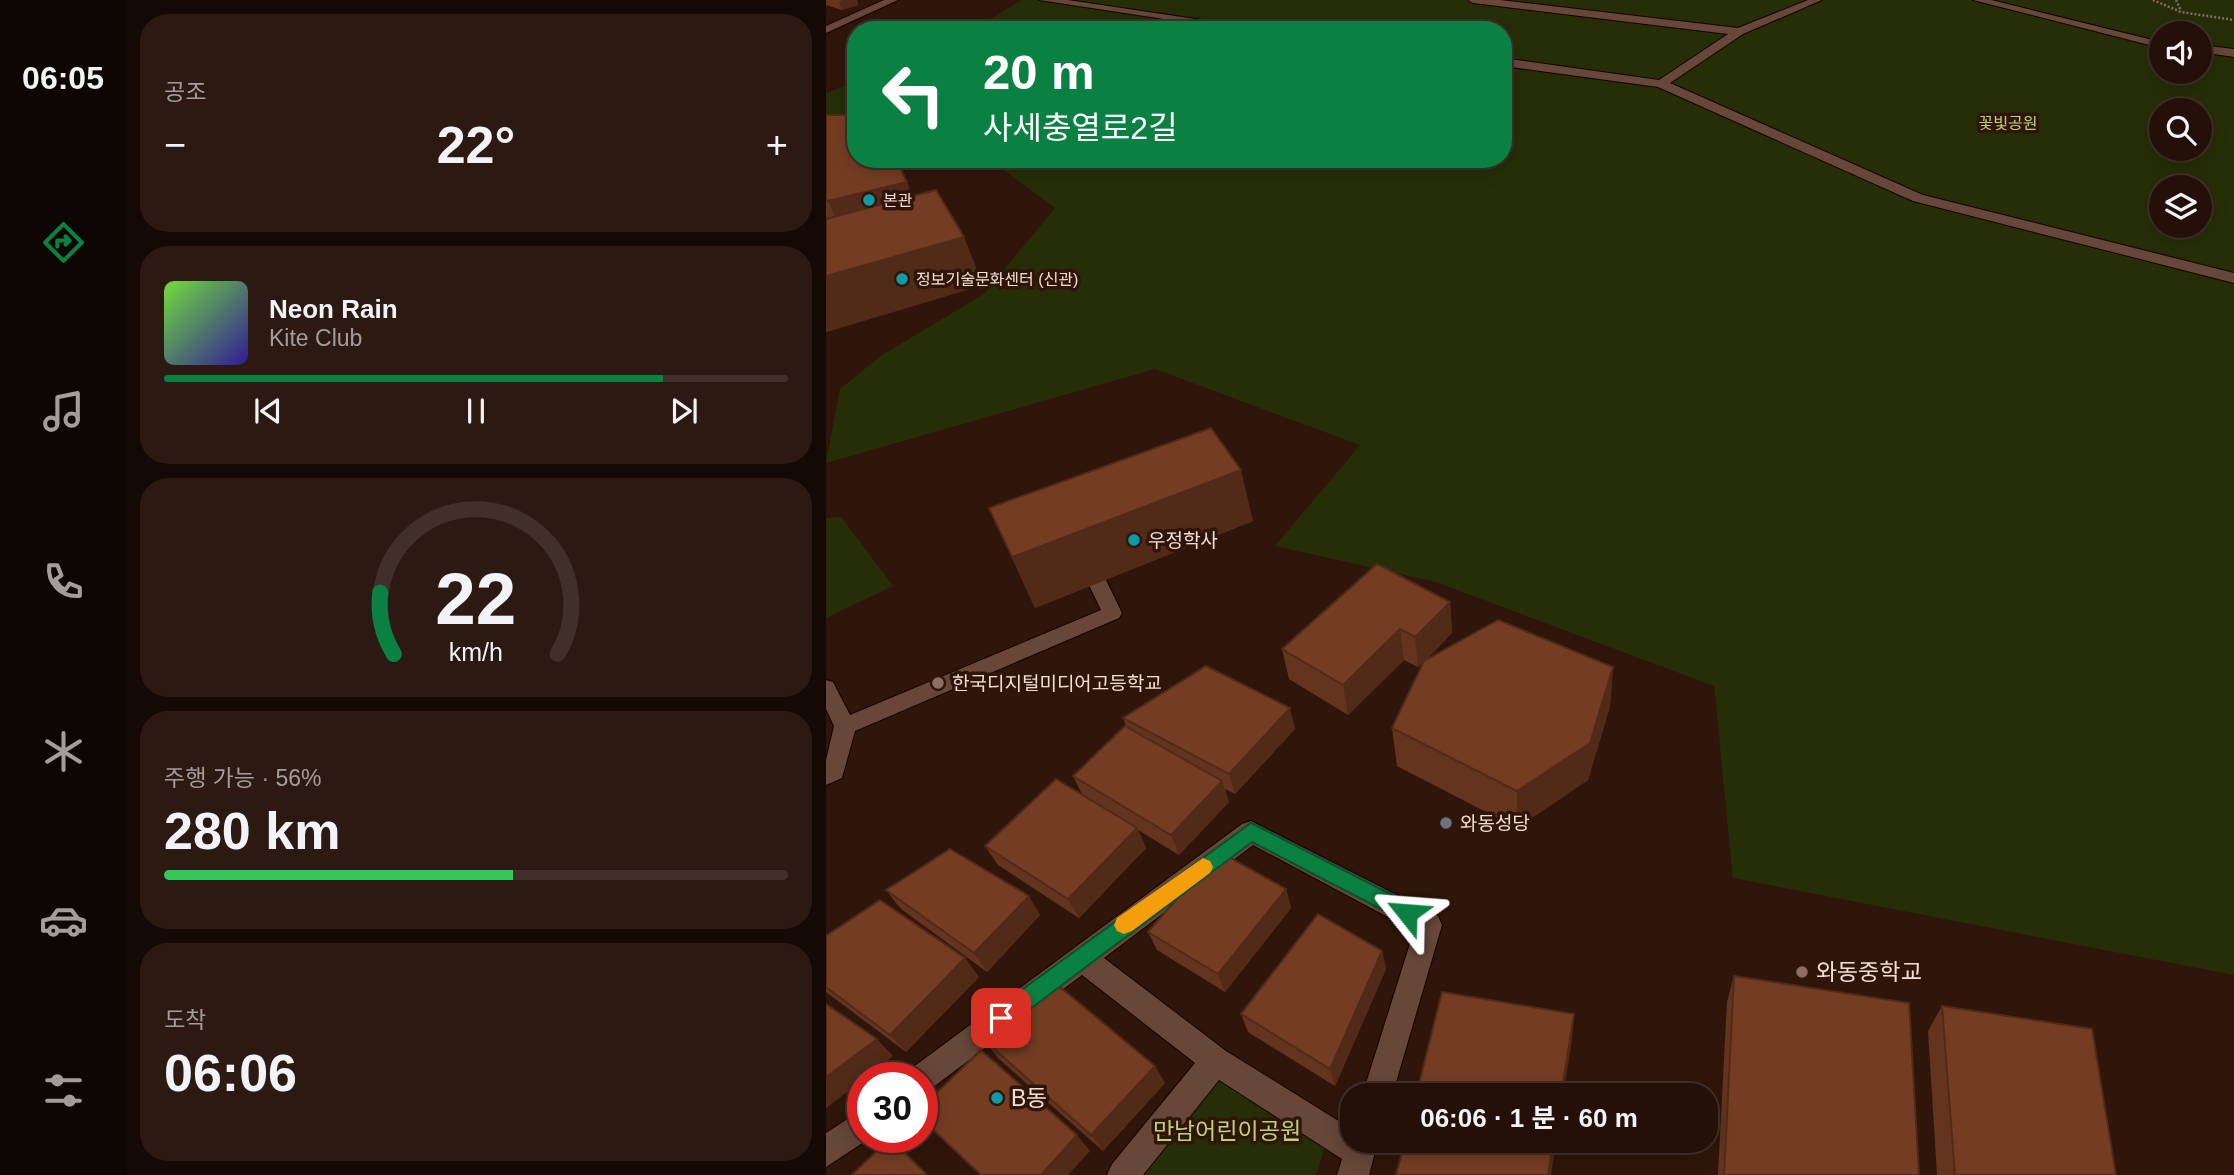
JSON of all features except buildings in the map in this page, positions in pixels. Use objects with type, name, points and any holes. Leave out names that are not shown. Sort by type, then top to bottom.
[{"type":"street","points":[[1044,0],[1200,21]]},
{"type":"street","points":[[1473,0],[1739,32]]},
{"type":"street","points":[[1661,83],[1739,32],[1817,0]]},
{"type":"street","points":[[1978,0],[2149,44]]},
{"type":"street","points":[[826,30],[889,1]]},
{"type":"street","points":[[1596,15],[1617,5]]},
{"type":"street","points":[[2212,50],[2234,53]]},
{"type":"street","points":[[1512,63],[1661,83],[1918,198],[2234,278]]},
{"type":"street","points":[[938,1066],[1080,957],[1251,832],[1429,925],[1381,1083]]},
{"type":"street","points":[[1080,957],[1216,1061],[1359,1156]]},
{"type":"street","points":[[1123,1175],[1216,1061]]},
{"type":"street","points":[[826,1152],[847,1136]]},
{"type":"lane","points":[[845,726],[1112,613],[1098,583]]},
{"type":"lane","points":[[826,688],[845,726],[834,772],[826,776]]},
{"type":"path","points":[[2154,0],[2181,12],[2234,20]]},
{"type":"path","points":[[2176,0],[2181,12]]},
{"type":"green space","name":"꽃빛공원","points":[[1022,0],[2234,0],[2234,975],[1733,878],[1714,686],[1436,582],[1275,546],[1360,445],[1155,369],[826,463],[840,389],[882,355],[984,294],[1055,208],[1001,168],[1512,168],[1512,21],[987,21]]},
{"type":"green space","points":[[847,85],[847,143],[826,146],[826,93]]},
{"type":"green space","points":[[841,517],[893,586],[826,618],[826,518]]},
{"type":"green space","name":"만남어린이공원","points":[[1218,1071],[1325,1147],[1316,1175],[1136,1175]]},
{"type":"slow traffic","points":[[1124,925],[1203,867]]},
{"type":"place","name":"본관","points":[[869,200]]},
{"type":"place","name":"정보기술문화센터 (신관)","points":[[902,279]]},
{"type":"place","name":"우정학사","points":[[1134,540]]},
{"type":"place","name":"한국디지털미디어고등학교","points":[[938,683]]},
{"type":"place","name":"와동성당","points":[[1446,823]]},
{"type":"place","name":"와동중학교","points":[[1802,972]]},
{"type":"place","name":"B동","points":[[997,1098]]},
{"type":"route","points":[[1001,1018],[1251,832],[1407,913]]}]
